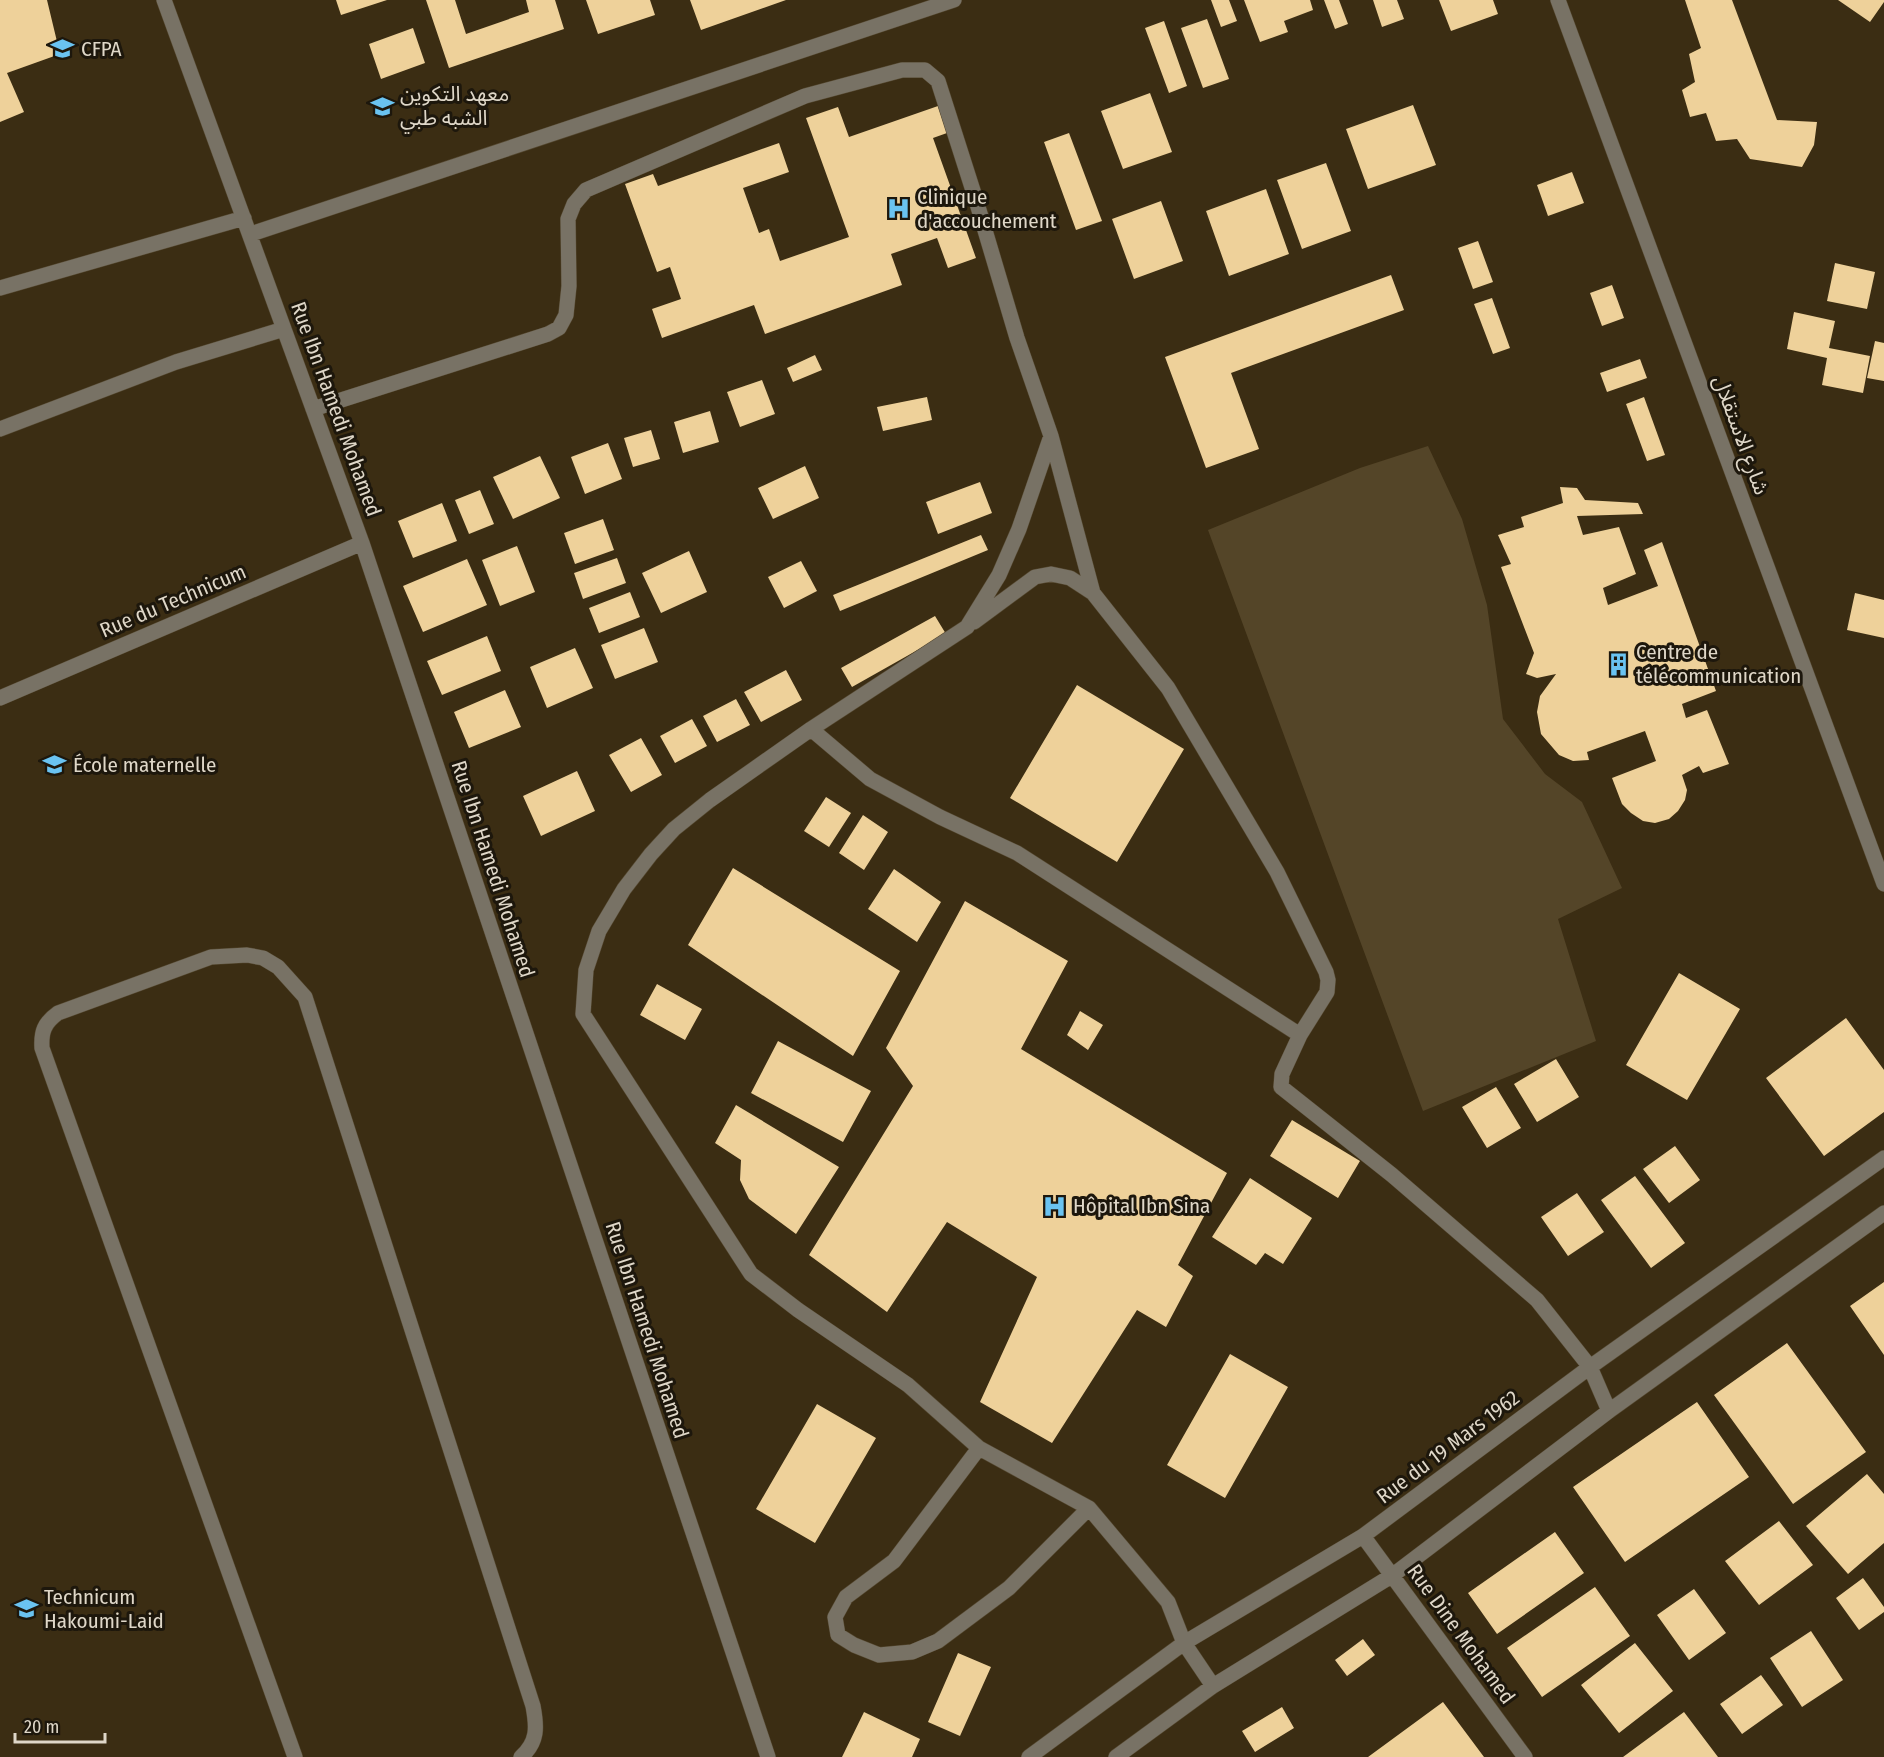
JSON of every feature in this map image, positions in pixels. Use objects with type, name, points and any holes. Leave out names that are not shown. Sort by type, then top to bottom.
[{"type":"street","name":"Rue Ibn Hamedi Mohamed","points":[[164,0],[362,543],[768,1757]]},
{"type":"street","points":[[251,234],[954,0]]},
{"type":"street","name":"شارع الاستقلال","points":[[1558,0],[1884,884]]},
{"type":"street","points":[[313,409],[548,334],[559,328],[566,315],[569,286],[568,219],[574,204],[586,190],[805,96],[902,70],[925,70],[938,81],[1017,338],[1051,436],[1093,593]]},
{"type":"street","points":[[0,288],[244,218]]},
{"type":"street","points":[[0,429],[176,362],[284,329]]},
{"type":"street","points":[[966,627],[999,575],[1019,529],[1051,436]]},
{"type":"street","name":"Rue du Technicum","points":[[0,698],[362,543]]},
{"type":"street","points":[[1213,1686],[1184,1643],[1168,1602],[1089,1508],[979,1448],[908,1385],[798,1310],[751,1274],[583,1014],[586,970],[599,931],[624,889],[651,854],[674,829],[710,800],[811,729],[966,627],[1035,577],[1051,574],[1070,578],[1093,593],[1168,688],[1278,872],[1326,972],[1327,993],[1300,1035],[1282,1074],[1281,1087],[1392,1176],[1537,1300],[1590,1367],[1610,1411]]},
{"type":"street","points":[[811,729],[870,779],[940,817],[1017,853],[1300,1035]]},
{"type":"street","points":[[294,1757],[42,1048],[43,1029],[46,1023],[58,1013],[211,957],[247,955],[263,958],[278,967],[305,998],[533,1706],[537,1725],[535,1739],[528,1751],[521,1757]]},
{"type":"street","name":"Rue du 19 Mars 1962","points":[[1029,1757],[1184,1643],[1363,1536],[1590,1367],[1884,1158]]},
{"type":"street","points":[[1116,1757],[1213,1686],[1393,1575],[1610,1411],[1884,1213]]},
{"type":"street","points":[[979,1448],[894,1561],[846,1597],[835,1617],[838,1635],[854,1645],[879,1655],[912,1652],[938,1641],[1009,1588],[1089,1508]]},
{"type":"street","name":"Rue Dine Mohamed","points":[[1363,1536],[1525,1757]]},
{"type":"shaded area","points":[[1428,446],[1462,519],[1487,605],[1503,719],[1545,774],[1582,802],[1622,888],[1558,919],[1596,1041],[1423,1111],[1208,530],[1360,468]]},
{"type":"building","points":[[0,0],[47,0],[60,54],[7,73],[24,112],[0,122]]},
{"type":"building","points":[[336,0],[387,0],[341,15]]},
{"type":"building","points":[[426,0],[455,0],[466,34],[529,12],[526,0],[555,0],[564,29],[449,68]]},
{"type":"building","points":[[586,0],[650,0],[655,15],[598,34]]},
{"type":"building","points":[[690,0],[786,0],[701,30]]},
{"type":"building","points":[[1211,0],[1229,0],[1237,21],[1221,27]]},
{"type":"building","points":[[1244,0],[1310,0],[1313,10],[1284,21],[1288,32],[1260,42]]},
{"type":"building","points":[[1324,0],[1339,0],[1348,24],[1335,29]]},
{"type":"building","points":[[1373,0],[1397,0],[1404,19],[1382,27]]},
{"type":"building","points":[[1439,0],[1493,0],[1498,14],[1451,31]]},
{"type":"building","points":[[1685,0],[1732,0],[1777,120],[1817,122],[1814,145],[1802,167],[1750,159],[1737,139],[1716,141],[1706,113],[1690,117],[1682,90],[1695,82],[1689,54],[1701,48]]},
{"type":"building","points":[[1838,0],[1884,0],[1884,2],[1870,22]]},
{"type":"building","points":[[1207,19],[1229,79],[1203,88],[1181,28]]},
{"type":"building","points":[[1164,21],[1187,86],[1169,93],[1145,28]]},
{"type":"building","points":[[413,28],[425,63],[381,79],[369,44]]},
{"type":"building","points":[[1150,93],[1172,152],[1123,169],[1101,111]]},
{"type":"building","points":[[1413,105],[1436,165],[1368,189],[1346,129]]},
{"type":"building","name":"Clinique d'accouchement","points":[[938,106],[947,133],[933,138],[976,258],[948,268],[937,238],[891,254],[902,285],[765,334],[754,305],[662,338],[652,309],[681,299],[670,267],[657,272],[625,184],[653,174],[658,186],[779,143],[789,172],[743,188],[759,233],[769,229],[780,261],[849,237],[806,118],[838,107],[849,137]]},
{"type":"building","points":[[1069,133],[1102,221],[1076,230],[1044,142]]},
{"type":"building","points":[[1326,163],[1351,231],[1302,249],[1277,180]]},
{"type":"building","points":[[1572,172],[1584,203],[1548,216],[1537,185]]},
{"type":"building","points":[[1266,189],[1289,254],[1229,276],[1206,211]]},
{"type":"building","points":[[1161,201],[1183,261],[1134,279],[1112,219]]},
{"type":"building","points":[[1478,241],[1493,282],[1473,289],[1458,248]]},
{"type":"building","points":[[1835,263],[1875,272],[1867,309],[1827,301]]},
{"type":"building","points":[[1391,275],[1404,310],[1231,373],[1259,449],[1206,468],[1165,357]]},
{"type":"building","points":[[1612,285],[1624,318],[1602,326],[1590,293]]},
{"type":"building","points":[[1492,298],[1510,348],[1493,354],[1474,304]]},
{"type":"building","points":[[1794,312],[1835,321],[1829,348],[1870,356],[1863,393],[1822,385],[1827,358],[1787,349]]},
{"type":"building","points":[[1875,341],[1884,343],[1884,381],[1867,378]]},
{"type":"building","points":[[815,355],[822,370],[793,382],[787,368]]},
{"type":"building","points":[[1640,359],[1647,378],[1607,392],[1600,373]]},
{"type":"building","points":[[762,380],[775,414],[740,427],[727,392]]},
{"type":"building","points":[[927,397],[932,420],[883,431],[877,407]]},
{"type":"building","points":[[1644,397],[1665,455],[1647,461],[1626,404]]},
{"type":"building","points":[[710,411],[719,442],[683,453],[674,422]]},
{"type":"building","points":[[651,430],[660,459],[633,467],[624,438]]},
{"type":"building","points":[[608,443],[622,479],[585,494],[571,457]]},
{"type":"building","points":[[540,456],[560,498],[513,519],[493,477]]},
{"type":"building","points":[[805,466],[819,498],[773,519],[758,488]]},
{"type":"building","points":[[980,482],[992,513],[938,534],[926,502]]},
{"type":"building","name":"Centre de télécommunication","points":[[1560,487],[1577,488],[1585,500],[1638,503],[1643,514],[1577,516],[1583,535],[1619,527],[1636,574],[1603,588],[1608,605],[1658,586],[1644,550],[1662,542],[1716,691],[1682,704],[1686,718],[1707,710],[1729,764],[1703,773],[1699,766],[1682,775],[1687,790],[1685,800],[1669,819],[1655,823],[1643,821],[1631,813],[1622,804],[1612,778],[1656,761],[1645,731],[1587,752],[1589,760],[1573,761],[1559,755],[1541,734],[1537,712],[1540,696],[1556,674],[1537,678],[1526,674],[1534,653],[1501,567],[1511,564],[1498,535],[1524,527],[1521,517],[1563,503]]},
{"type":"building","points":[[480,490],[494,524],[469,534],[455,500]]},
{"type":"building","points":[[442,503],[457,541],[413,558],[398,521]]},
{"type":"building","points":[[603,519],[614,550],[575,564],[564,533]]},
{"type":"building","points":[[981,535],[988,550],[840,611],[833,595]]},
{"type":"building","points":[[517,546],[535,592],[500,606],[482,560]]},
{"type":"building","points":[[689,551],[707,592],[661,613],[642,573]]},
{"type":"building","points":[[617,558],[626,583],[583,599],[574,573]]},
{"type":"building","points":[[467,559],[487,605],[423,632],[403,586]]},
{"type":"building","points":[[801,561],[817,591],[784,608],[768,577]]},
{"type":"building","points":[[630,592],[640,617],[599,633],[589,608]]},
{"type":"building","points":[[1855,593],[1884,600],[1884,638],[1847,630]]},
{"type":"building","points":[[935,616],[946,634],[852,687],[841,668]]},
{"type":"building","points":[[644,628],[658,662],[615,679],[601,645]]},
{"type":"building","points":[[487,636],[501,671],[442,695],[427,661]]},
{"type":"building","points":[[575,648],[593,688],[547,708],[530,667]]},
{"type":"building","points":[[786,670],[802,700],[761,722],[744,692]]},
{"type":"building","points":[[1077,685],[1184,749],[1117,862],[1010,798]]},
{"type":"building","points":[[505,690],[521,727],[469,748],[454,712]]},
{"type":"building","points":[[736,699],[750,725],[717,742],[703,716]]},
{"type":"building","points":[[692,719],[707,746],[675,763],[660,736]]},
{"type":"building","points":[[641,738],[662,775],[631,792],[609,755]]},
{"type":"building","points":[[577,771],[595,811],[541,836],[523,796]]},
{"type":"building","points":[[826,797],[851,813],[829,847],[804,831]]},
{"type":"building","points":[[863,815],[888,832],[864,870],[839,853]]},
{"type":"building","points":[[733,868],[900,971],[853,1056],[688,945]]},
{"type":"building","points":[[894,869],[941,902],[917,942],[868,909]]},
{"type":"building","points":[[965,901],[1068,961],[1021,1049],[1227,1173],[1178,1265],[1193,1276],[1166,1327],[1137,1310],[1052,1443],[980,1402],[1037,1277],[947,1222],[887,1312],[809,1255],[913,1086],[886,1048]]},
{"type":"building","points":[[1679,973],[1740,1009],[1687,1100],[1626,1065]]},
{"type":"building","points":[[657,984],[702,1009],[685,1040],[640,1015]]},
{"type":"building","points":[[1080,1011],[1103,1025],[1088,1050],[1067,1035]]},
{"type":"building","points":[[1846,1018],[1884,1070],[1884,1112],[1824,1156],[1766,1078]]},
{"type":"building","points":[[778,1041],[871,1091],[843,1142],[751,1093]]},
{"type":"building","points":[[1556,1059],[1579,1097],[1537,1122],[1514,1084]]},
{"type":"building","points":[[1496,1087],[1521,1128],[1487,1148],[1462,1107]]},
{"type":"building","points":[[736,1105],[839,1167],[796,1234],[749,1199],[740,1180],[741,1160],[715,1143]]},
{"type":"building","points":[[1292,1120],[1360,1161],[1338,1198],[1270,1156]]},
{"type":"building","points":[[1675,1146],[1700,1180],[1669,1203],[1643,1169]]},
{"type":"building","points":[[1635,1176],[1685,1243],[1651,1268],[1601,1200]]},
{"type":"building","points":[[1250,1178],[1312,1218],[1283,1264],[1265,1253],[1256,1265],[1212,1237]]},
{"type":"building","points":[[1577,1193],[1604,1232],[1568,1256],[1541,1217]]},
{"type":"building","points":[[1884,1282],[1884,1355],[1850,1306]]},
{"type":"building","points":[[1787,1343],[1866,1452],[1793,1504],[1714,1395]]},
{"type":"building","points":[[1230,1354],[1288,1387],[1225,1498],[1167,1465]]},
{"type":"building","points":[[1697,1402],[1749,1477],[1625,1562],[1573,1487]]},
{"type":"building","points":[[817,1404],[876,1438],[815,1543],[756,1509]]},
{"type":"building","points":[[1867,1474],[1884,1494],[1884,1543],[1848,1574],[1806,1526]]},
{"type":"building","points":[[1779,1521],[1813,1565],[1759,1605],[1725,1561]]},
{"type":"building","points":[[1555,1532],[1584,1573],[1497,1634],[1468,1593]]},
{"type":"building","points":[[1863,1578],[1884,1607],[1884,1612],[1859,1630],[1836,1598]]},
{"type":"building","points":[[1595,1587],[1630,1636],[1542,1697],[1507,1648]]},
{"type":"building","points":[[1694,1589],[1726,1633],[1689,1660],[1657,1615]]},
{"type":"building","points":[[1811,1631],[1843,1680],[1802,1707],[1770,1658]]},
{"type":"building","points":[[1363,1639],[1375,1655],[1347,1676],[1335,1660]]},
{"type":"building","points":[[1635,1643],[1673,1691],[1619,1733],[1581,1685]]},
{"type":"building","points":[[958,1653],[991,1667],[960,1736],[928,1722]]},
{"type":"building","points":[[1761,1675],[1783,1705],[1742,1734],[1720,1704]]},
{"type":"building","points":[[1443,1702],[1484,1757],[1368,1757]]},
{"type":"building","points":[[1282,1707],[1294,1728],[1255,1752],[1242,1731]]},
{"type":"building","points":[[864,1712],[920,1739],[912,1757],[842,1757]]},
{"type":"building","points":[[1684,1712],[1718,1757],[1623,1757]]},
{"type":"place","name":"CFPA","points":[[63,49]]},
{"type":"place","name":"معهد التكوين الشبه طبي","points":[[382,106]]},
{"type":"place","name":"Clinique d'accouchement","points":[[899,209]]},
{"type":"place","name":"Centre de télécommunication","points":[[1618,664]]},
{"type":"place","name":"École maternelle","points":[[55,765]]},
{"type":"place","name":"Hôpital Ibn Sina","points":[[1055,1206]]},
{"type":"place","name":"Technicum Hakoumi-Laid","points":[[26,1609]]}]
